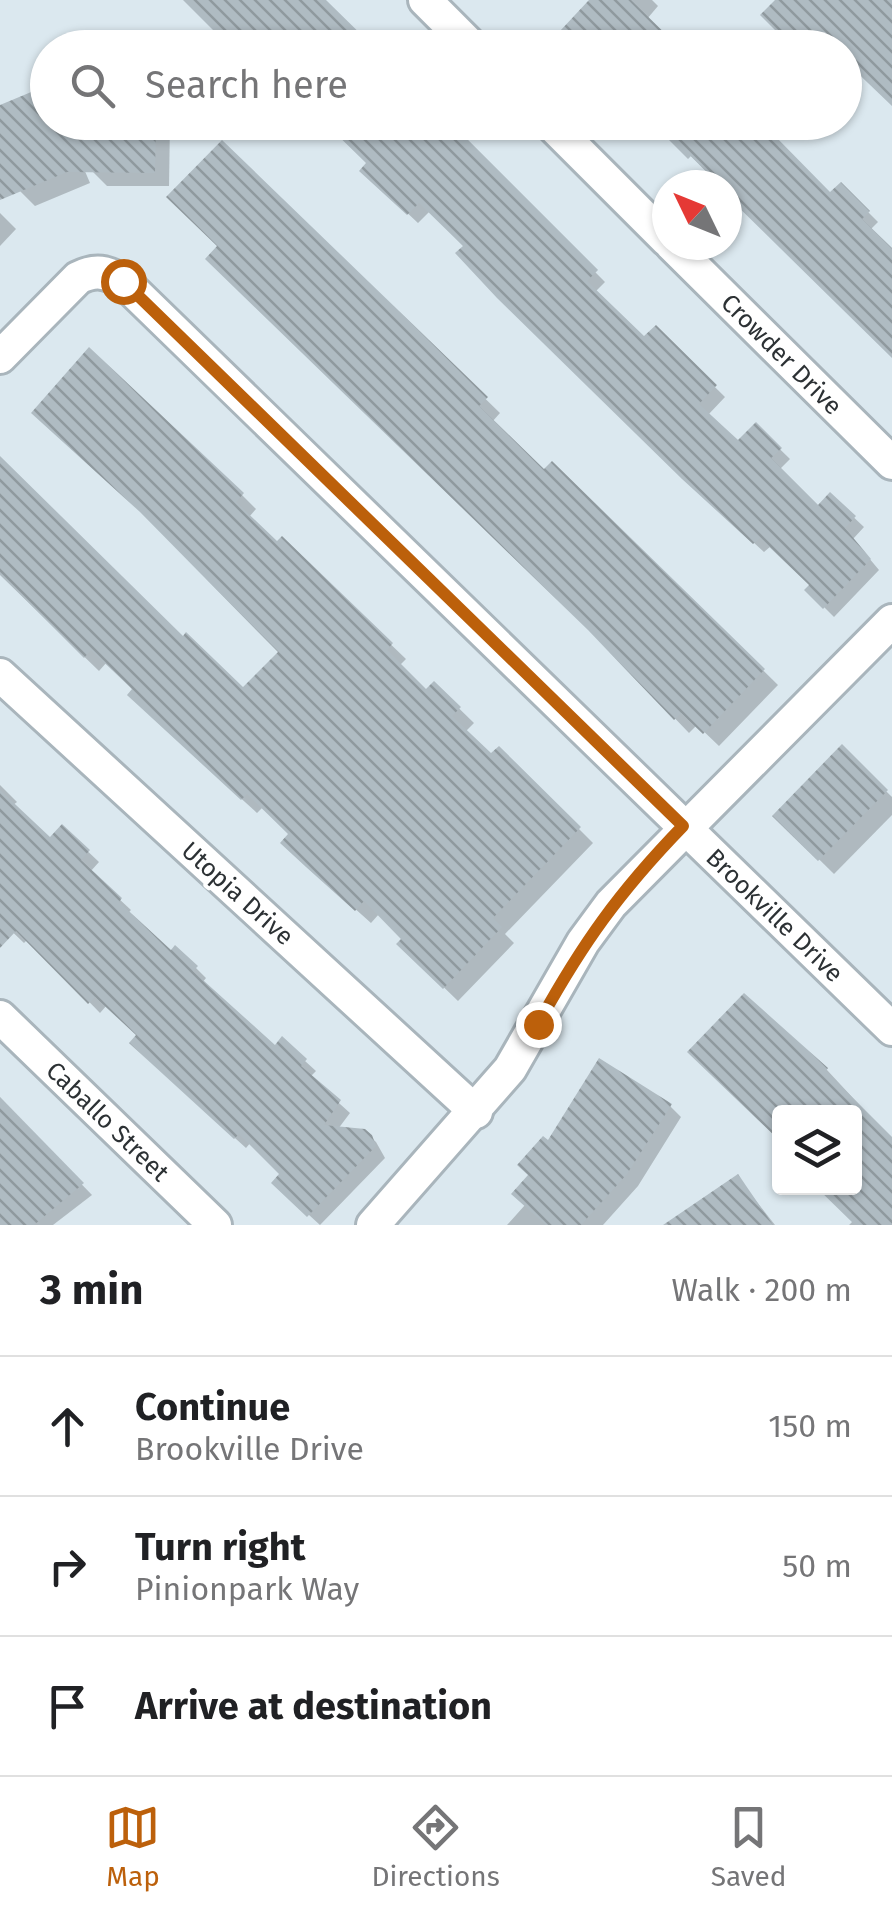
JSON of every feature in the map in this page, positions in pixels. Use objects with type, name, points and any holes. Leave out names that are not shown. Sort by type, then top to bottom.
[{"type":"street","points":[[426,0],[455,30]]},
{"type":"street","name":"Crowder Drive","points":[[567,140],[652,224]]},
{"type":"street","name":"Crowder Drive","points":[[688,260],[892,463]]},
{"type":"street","name":"Brookville Drive","points":[[0,357],[63,291],[92,272],[108,272],[123,281],[892,1029]]},
{"type":"street","points":[[373,1225],[476,1112],[510,1068],[592,929],[683,826],[892,621]]},
{"type":"street","name":"Utopia Drive","points":[[0,675],[476,1112]]},
{"type":"street","name":"Caballo Street","points":[[0,1018],[215,1225]]},
{"type":"building","points":[[183,0],[326,0],[357,30],[213,30]]},
{"type":"building","points":[[589,0],[631,0],[662,30],[561,30]]},
{"type":"building","points":[[775,0],[892,0],[892,106],[862,77],[862,30],[775,30],[760,15]]},
{"type":"building","points":[[30,92],[30,140],[156,140],[155,173],[67,172],[0,200],[0,105]]},
{"type":"building","points":[[222,140],[488,397],[479,406],[544,469],[552,461],[765,669],[703,734],[681,713],[674,720],[588,630],[205,259],[217,246],[166,197]]},
{"type":"building","points":[[342,140],[468,140],[598,270],[587,281],[644,336],[656,325],[717,385],[699,404],[738,440],[756,422],[782,448],[771,458],[818,505],[830,492],[856,516],[845,528],[871,559],[823,609],[804,590],[809,585],[760,538],[753,544],[497,298],[455,253],[463,246],[419,203],[407,215],[359,171],[366,163]]},
{"type":"building","points":[[669,140],[779,140],[830,192],[841,182],[870,211],[862,219],[892,248],[892,358],[742,211],[742,170],[705,170],[691,156],[688,159]]},
{"type":"building","points":[[89,347],[244,493],[236,502],[277,541],[282,536],[393,643],[387,650],[426,689],[434,681],[461,707],[452,716],[491,753],[499,746],[581,827],[493,918],[502,927],[443,989],[396,944],[401,939],[364,901],[355,911],[306,867],[280,843],[288,834],[247,794],[241,800],[127,695],[132,689],[91,650],[84,658],[0,574],[0,456],[183,636],[186,632],[243,687],[278,652],[140,512],[31,413]]},
{"type":"building","points":[[842,744],[888,790],[818,861],[772,816]]},
{"type":"building","points":[[0,790],[50,837],[62,824],[90,850],[81,860],[122,898],[119,902],[171,950],[175,945],[198,966],[193,971],[275,1045],[282,1036],[307,1059],[301,1066],[341,1100],[324,1125],[365,1129],[372,1135],[376,1146],[307,1217],[271,1183],[279,1174],[239,1134],[234,1139],[129,1043],[136,1035],[95,997],[88,1004],[16,931],[0,948]]},
{"type":"building","points":[[744,993],[828,1068],[826,1071],[860,1105],[772,1105],[772,1133],[687,1052]]},
{"type":"building","points":[[599,1058],[672,1104],[627,1174],[581,1225],[546,1225],[511,1194],[528,1175],[517,1165],[543,1136],[548,1140]]},
{"type":"building","points":[[0,1097],[84,1183],[34,1225],[0,1225]]},
{"type":"building","points":[[862,1107],[892,1137],[892,1225],[855,1225],[824,1195],[862,1195]]},
{"type":"building","points":[[738,1174],[773,1225],[663,1225]]},
{"type":"route","points":[[123,281],[683,826],[641,869],[583,942],[538,1024]]}]
